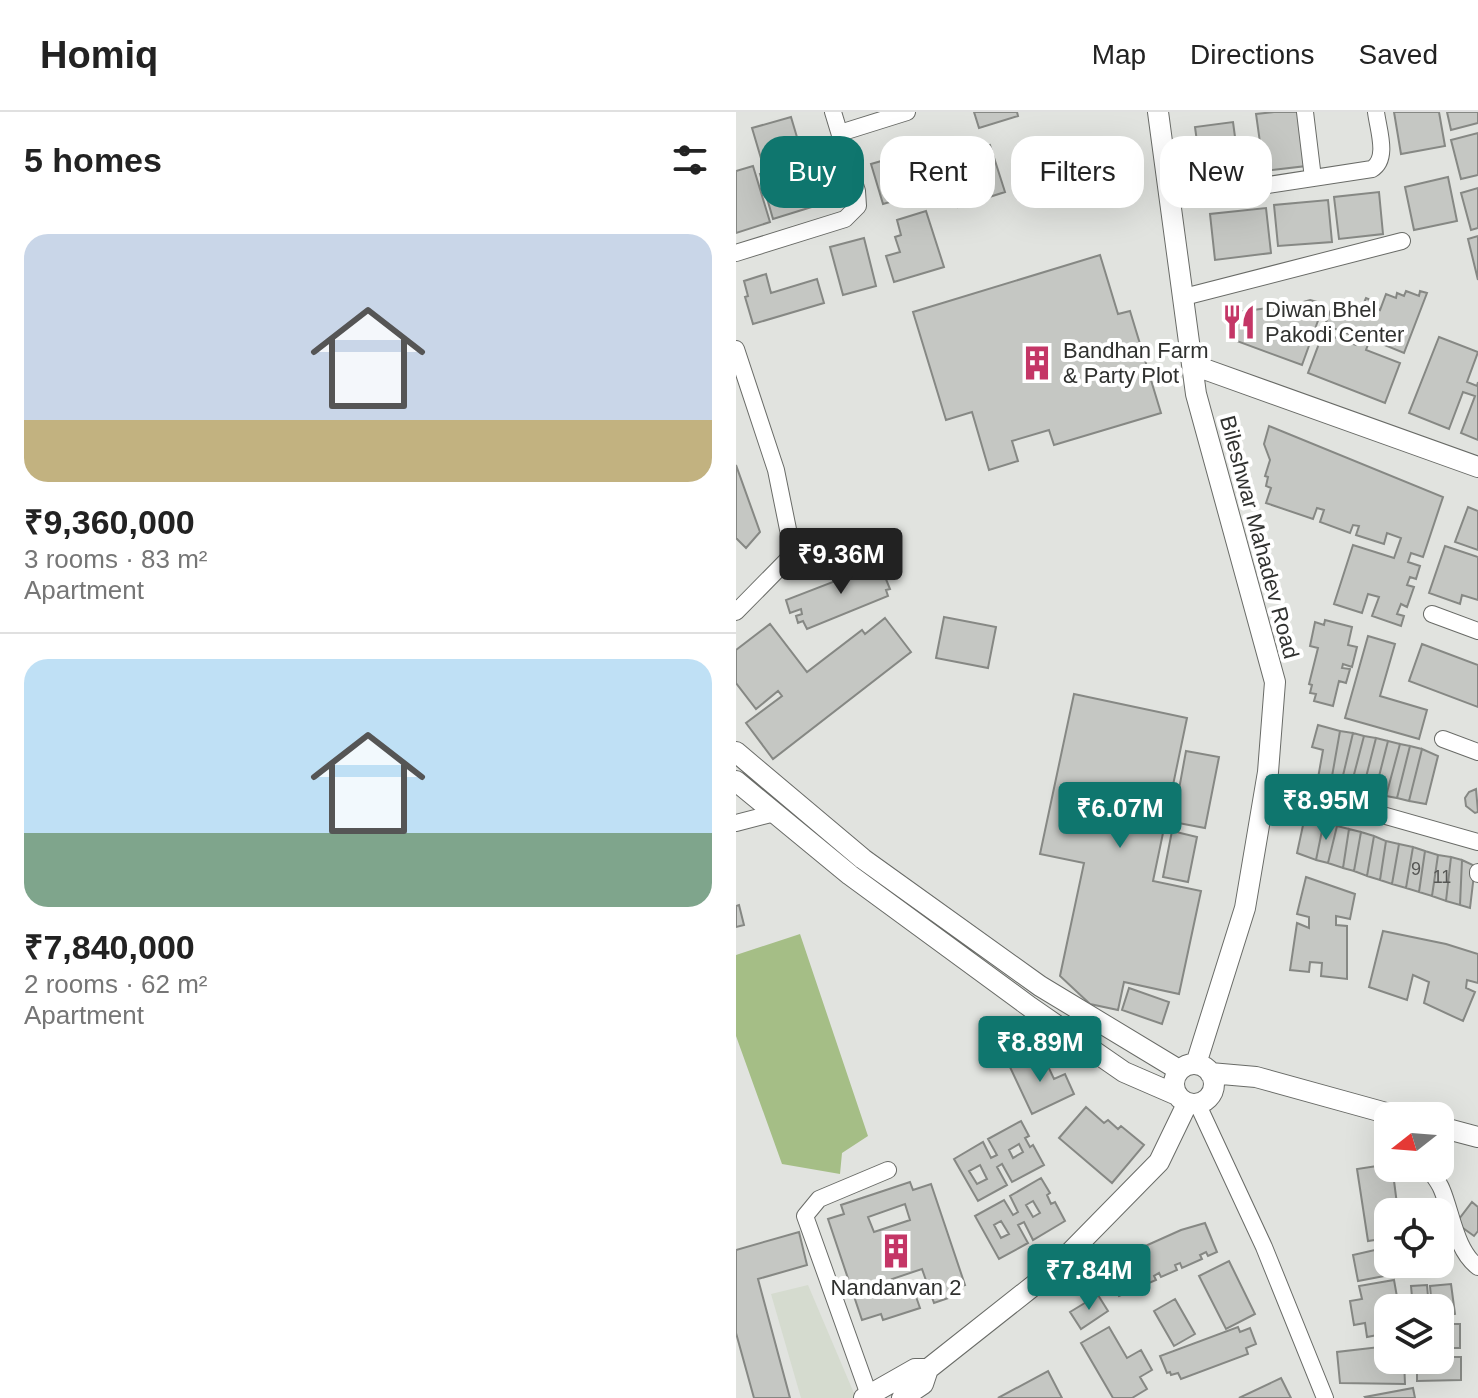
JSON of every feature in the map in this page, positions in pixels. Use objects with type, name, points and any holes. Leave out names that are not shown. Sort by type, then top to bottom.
[{"type":"street","points":[[736,253],[845,219],[858,206],[857,191],[833,112]]},
{"type":"street","points":[[840,133],[907,112]]},
{"type":"street","name":"Bileshwar Mahadev Road","points":[[1158,112],[1162,136]]},
{"type":"street","points":[[1305,112],[1313,178]]},
{"type":"street","points":[[1272,184],[1372,169],[1378,165],[1381,158],[1376,112]]},
{"type":"street","name":"Bileshwar Mahadev Road","points":[[1172,208],[1196,394],[1275,682],[1266,782],[1245,908],[1195,1069]]},
{"type":"street","points":[[1184,297],[1402,241]]},
{"type":"street","points":[[736,349],[776,470],[793,554],[736,612]]},
{"type":"street","points":[[1193,365],[1478,467]]},
{"type":"street","points":[[1432,614],[1478,631]]},
{"type":"street","points":[[1443,739],[1478,752]]},
{"type":"street","points":[[736,752],[863,859],[1040,986],[1195,1069],[1214,1082],[1213,1092],[1207,1100],[1187,1101],[1124,1072],[850,875],[736,781]]},
{"type":"street","points":[[1266,782],[1478,842]]},
{"type":"street","points":[[736,823],[775,813]]},
{"type":"street","points":[[1325,1398],[1264,1247],[1187,1101],[1173,1087],[1195,1069],[1256,1077],[1374,1114]]},
{"type":"street","points":[[902,1398],[923,1384],[928,1369],[1052,1271],[1159,1162],[1187,1101]]},
{"type":"street","points":[[1454,1131],[1478,1137]]},
{"type":"street","points":[[888,1170],[819,1199],[805,1216],[867,1396],[915,1369],[928,1369]]},
{"type":"street","points":[[1438,1182],[1457,1234],[1471,1262],[1478,1267]]},
{"type":"shaded area","points":[[808,1285],[856,1398],[801,1398],[771,1294]]},
{"type":"green space","points":[[800,934],[868,1136],[842,1153],[840,1174],[782,1164],[736,1036],[736,955]]},
{"type":"building","points":[[974,112],[1017,112],[1018,116],[979,128]]},
{"type":"building","points":[[1300,112],[1306,166],[1272,170],[1272,136],[1259,136],[1256,114]]},
{"type":"building","points":[[1394,112],[1439,112],[1445,146],[1401,154]]},
{"type":"building","points":[[1447,112],[1478,112],[1478,123],[1451,130]]},
{"type":"building","points":[[791,117],[797,136],[760,136],[760,155],[752,128]]},
{"type":"building","points":[[1233,122],[1235,136],[1196,136],[1195,127]]},
{"type":"building","points":[[1478,133],[1478,175],[1461,179],[1451,140]]},
{"type":"building","points":[[880,161],[880,194],[871,164]]},
{"type":"building","points":[[995,161],[1005,192],[995,195]]},
{"type":"building","points":[[753,166],[760,189],[760,208],[766,208],[770,222],[736,233],[736,171]]},
{"type":"building","points":[[1448,177],[1457,221],[1414,230],[1405,187]]},
{"type":"building","points":[[1478,188],[1478,228],[1471,230],[1461,193]]},
{"type":"building","points":[[1379,192],[1383,234],[1339,239],[1334,197]]},
{"type":"building","points":[[1328,200],[1332,242],[1278,246],[1274,205]]},
{"type":"building","points":[[770,208],[808,208],[773,219]]},
{"type":"building","points":[[1266,208],[1271,253],[1215,260],[1210,214]]},
{"type":"building","points":[[926,211],[944,267],[894,282],[886,256],[900,252],[895,237],[901,235],[897,220]]},
{"type":"building","points":[[1478,236],[1478,280],[1468,239]]},
{"type":"building","points":[[864,238],[876,286],[843,295],[830,247]]},
{"type":"building","name":"Bandhan Farm & Party Plot","points":[[1100,255],[1118,314],[1130,311],[1161,413],[1054,445],[1049,430],[1012,441],[1018,461],[989,470],[972,412],[946,420],[913,312]]},
{"type":"building","points":[[766,274],[771,293],[817,279],[824,303],[753,324],[744,281]]},
{"type":"building","points":[[1406,291],[1419,296],[1420,291],[1427,293],[1404,353],[1370,339],[1366,350],[1400,363],[1385,403],[1308,373],[1323,333],[1356,345],[1359,338],[1325,325],[1332,307],[1336,309],[1339,303],[1347,306],[1349,302],[1363,305],[1366,298],[1376,302],[1374,307],[1380,310],[1386,294],[1396,298],[1397,293],[1404,296]]},
{"type":"building","points":[[1310,300],[1324,304],[1302,365],[1234,340],[1237,331],[1232,329],[1238,312],[1268,308],[1283,312],[1290,306]]},
{"type":"building","points":[[1439,337],[1478,352],[1467,382],[1477,386],[1478,382],[1478,440],[1461,433],[1475,396],[1463,392],[1449,429],[1409,413]]},
{"type":"building","points":[[1269,426],[1443,497],[1423,557],[1411,553],[1408,562],[1420,566],[1416,579],[1410,577],[1407,585],[1414,587],[1407,607],[1401,604],[1397,614],[1404,616],[1401,626],[1372,616],[1379,597],[1368,594],[1362,613],[1334,604],[1353,545],[1394,558],[1401,538],[1387,533],[1384,544],[1356,535],[1359,526],[1353,525],[1350,533],[1320,522],[1324,510],[1317,508],[1313,519],[1266,503],[1271,488],[1266,486],[1268,477],[1265,476],[1270,460],[1264,444]]},
{"type":"building","points":[[736,465],[760,532],[746,548],[736,538]]},
{"type":"building","points":[[1468,507],[1478,511],[1478,550],[1455,542]]},
{"type":"building","points":[[1445,546],[1478,557],[1478,600],[1462,595],[1460,604],[1429,593]]},
{"type":"building","points":[[877,557],[890,589],[886,590],[888,596],[807,629],[803,621],[798,623],[796,616],[802,614],[801,609],[790,613],[786,600],[864,570],[861,563]]},
{"type":"building","points":[[944,617],[996,627],[988,668],[936,658]]},
{"type":"building","points":[[885,618],[911,652],[773,759],[746,723],[782,696],[778,691],[756,709],[736,683],[736,650],[770,624],[807,672],[862,630],[865,634]]},
{"type":"building","points":[[1325,620],[1352,627],[1348,645],[1357,647],[1352,667],[1343,664],[1342,668],[1350,669],[1346,683],[1339,681],[1333,706],[1314,701],[1316,694],[1310,693],[1312,685],[1309,684],[1318,648],[1310,646],[1315,622],[1324,625]]},
{"type":"building","points":[[1368,636],[1395,644],[1380,696],[1427,710],[1419,739],[1345,718]]},
{"type":"building","points":[[1422,644],[1478,665],[1478,707],[1409,681]]},
{"type":"building","points":[[1074,694],[1187,718],[1153,881],[1201,891],[1179,994],[1124,982],[1118,1010],[1090,1004],[1060,976],[1084,863],[1040,854]]},
{"type":"building","points":[[1318,725],[1340,731],[1331,782],[1318,778],[1323,750],[1312,747]]},
{"type":"building","points":[[1340,731],[1353,733],[1341,784],[1331,782]]},
{"type":"building","points":[[1353,733],[1364,736],[1351,786],[1341,784]]},
{"type":"building","points":[[1364,736],[1376,738],[1363,789],[1351,786]]},
{"type":"building","points":[[1376,738],[1388,741],[1375,792],[1363,789]]},
{"type":"building","points":[[1388,741],[1400,744],[1386,796],[1375,792]]},
{"type":"building","points":[[1400,744],[1410,746],[1397,798],[1386,796]]},
{"type":"building","points":[[1410,746],[1422,749],[1409,801],[1397,798]]},
{"type":"building","points":[[1422,749],[1438,756],[1426,804],[1409,801]]},
{"type":"building","points":[[1186,751],[1219,757],[1205,828],[1173,822]]},
{"type":"building","points":[[1476,789],[1478,812],[1475,813],[1466,806],[1465,798]]},
{"type":"building","points":[[1305,816],[1324,821],[1316,860],[1297,853]]},
{"type":"building","points":[[1324,821],[1337,826],[1328,863],[1316,860]]},
{"type":"building","points":[[1337,826],[1349,829],[1343,868],[1328,863]]},
{"type":"building","points":[[1349,829],[1361,832],[1354,871],[1343,868]]},
{"type":"building","points":[[1172,831],[1197,837],[1188,882],[1163,877]]},
{"type":"building","points":[[1361,832],[1374,836],[1367,876],[1354,871]]},
{"type":"building","points":[[1374,836],[1386,841],[1380,880],[1367,876]]},
{"type":"building","points":[[1386,841],[1399,844],[1392,884],[1380,880]]},
{"type":"building","points":[[1399,844],[1413,847],[1406,888],[1392,884]]},
{"type":"building","points":[[1413,847],[1425,851],[1419,892],[1406,888]]},
{"type":"building","points":[[1425,851],[1438,855],[1432,896],[1419,892]]},
{"type":"building","points":[[1438,855],[1451,857],[1446,901],[1432,896]]},
{"type":"building","points":[[1451,857],[1462,860],[1460,905],[1446,901]]},
{"type":"building","points":[[1462,860],[1475,866],[1470,908],[1460,905]]},
{"type":"building","points":[[1306,877],[1355,894],[1350,919],[1336,916],[1336,925],[1347,926],[1347,979],[1321,976],[1322,963],[1310,962],[1309,972],[1290,970],[1297,923],[1309,928],[1309,917],[1297,914]]},
{"type":"building","points":[[739,905],[744,925],[736,927],[736,906]]},
{"type":"building","points":[[1383,931],[1478,954],[1478,983],[1467,980],[1466,988],[1475,992],[1463,1021],[1424,1003],[1429,982],[1413,975],[1407,1000],[1369,987]]},
{"type":"building","points":[[1129,988],[1169,1002],[1162,1024],[1122,1010]]},
{"type":"building","points":[[1032,1054],[1039,1068],[1047,1064],[1054,1079],[1065,1074],[1074,1094],[1032,1114],[1009,1065]]},
{"type":"building","points":[[1086,1107],[1104,1123],[1108,1120],[1118,1129],[1121,1126],[1144,1145],[1112,1183],[1059,1138]]},
{"type":"building","points":[[1021,1121],[1029,1136],[1025,1138],[1030,1147],[1033,1145],[1044,1165],[1012,1182],[1002,1164],[997,1167],[1007,1185],[978,1201],[954,1159],[983,1142],[991,1158],[997,1155],[988,1139]],"holes":[[[1019,1144],[1023,1152],[1013,1158],[1009,1150]],[[980,1165],[987,1179],[977,1184],[969,1171]]]},
{"type":"building","points":[[1374,1166],[1374,1182],[1394,1182],[1396,1198],[1374,1198],[1374,1240],[1368,1241],[1357,1169]]},
{"type":"building","points":[[1041,1178],[1050,1193],[1047,1195],[1051,1204],[1055,1202],[1065,1221],[1033,1240],[1024,1222],[1018,1225],[1028,1243],[999,1259],[975,1216],[1004,1200],[1013,1215],[1018,1212],[1010,1196]],"holes":[[[1033,1201],[1040,1213],[1033,1217],[1026,1205]],[[1001,1221],[1009,1234],[1001,1238],[994,1225]]]},
{"type":"building","name":"Nandanvan 2","points":[[910,1182],[913,1190],[931,1184],[965,1285],[952,1289],[954,1296],[934,1303],[922,1269],[892,1279],[895,1286],[904,1283],[906,1291],[913,1288],[920,1308],[883,1320],[881,1314],[862,1320],[828,1219],[844,1214],[841,1205]],"holes":[[[905,1204],[910,1220],[874,1232],[868,1217]]]},
{"type":"building","points":[[1472,1202],[1478,1207],[1478,1231],[1474,1236],[1456,1223]]},
{"type":"building","points":[[1205,1223],[1217,1252],[1208,1256],[1206,1252],[1200,1255],[1202,1259],[1182,1268],[1180,1263],[1175,1265],[1177,1270],[1161,1277],[1159,1273],[1154,1276],[1156,1280],[1135,1289],[1133,1284],[1129,1287],[1131,1291],[1119,1296],[1105,1264],[1181,1230]]},
{"type":"building","points":[[799,1232],[807,1265],[758,1279],[790,1398],[754,1398],[736,1333],[736,1250]]},
{"type":"building","points":[[1374,1250],[1374,1278],[1358,1281],[1353,1255]]},
{"type":"building","points":[[1229,1261],[1255,1314],[1226,1329],[1199,1276]]},
{"type":"building","points":[[1394,1280],[1396,1294],[1374,1294],[1374,1336],[1367,1337],[1365,1323],[1354,1325],[1350,1301],[1362,1299],[1359,1286]]},
{"type":"building","points":[[1451,1284],[1452,1294],[1431,1294],[1430,1286]]},
{"type":"building","points":[[1427,1285],[1428,1294],[1412,1294],[1411,1286]]},
{"type":"building","points":[[1098,1295],[1108,1311],[1081,1329],[1070,1312]]},
{"type":"building","points":[[1175,1299],[1195,1334],[1174,1346],[1154,1311]]},
{"type":"building","points":[[1454,1324],[1460,1324],[1460,1348],[1454,1348]]},
{"type":"building","points":[[1109,1327],[1127,1358],[1141,1350],[1152,1370],[1140,1377],[1147,1389],[1132,1398],[1113,1398],[1081,1343]]},
{"type":"building","points":[[1238,1327],[1240,1332],[1250,1328],[1256,1344],[1246,1348],[1248,1354],[1181,1379],[1178,1373],[1167,1373],[1160,1356]]},
{"type":"building","points":[[1374,1348],[1374,1374],[1405,1374],[1405,1384],[1340,1383],[1337,1352]]},
{"type":"building","points":[[1454,1357],[1461,1357],[1461,1380],[1417,1381],[1417,1374],[1454,1374]]},
{"type":"building","points":[[1048,1371],[1062,1398],[998,1398]]},
{"type":"building","points":[[1281,1378],[1291,1398],[1239,1398]]},
{"type":"building","points":[[1413,1388],[1415,1398],[1365,1397]]},
{"type":"place","name":"Diwan Bhel Pakodi Center","points":[[1239,322]]},
{"type":"place","name":"Bandhan Farm & Party Plot","points":[[1037,363]]},
{"type":"place","name":"Nandanvan 2","points":[[896,1251]]}]
